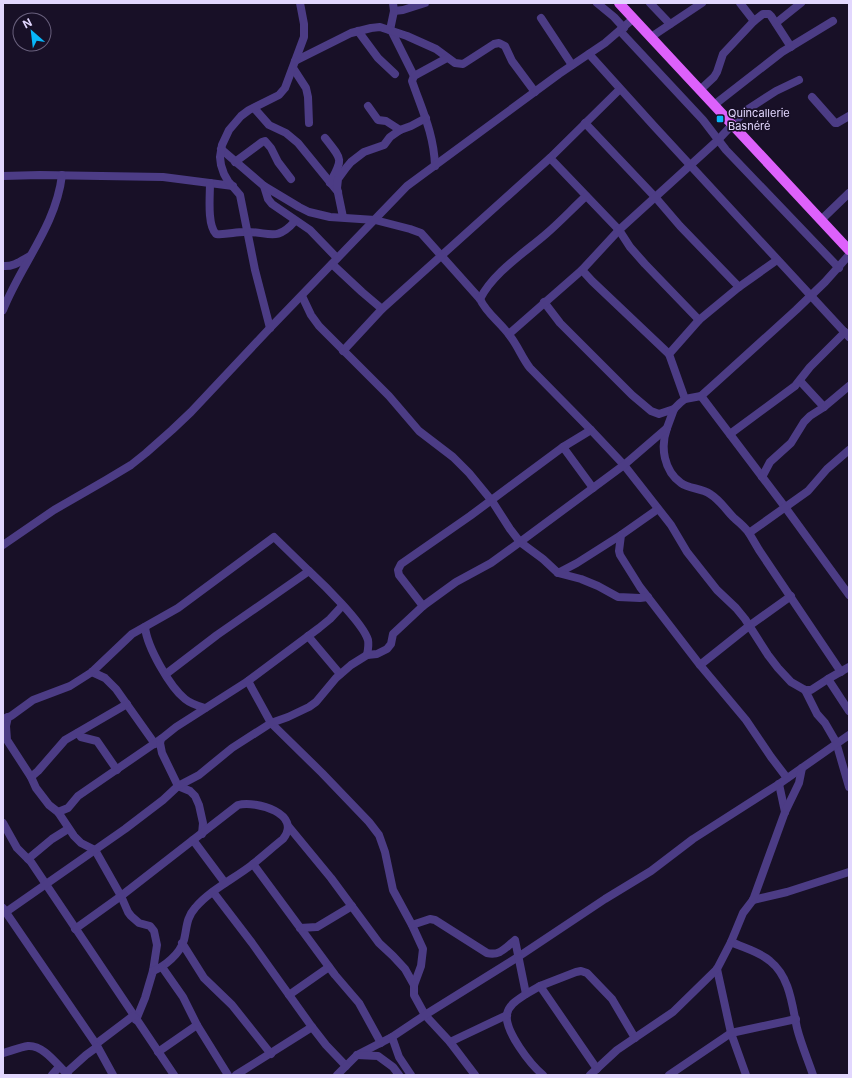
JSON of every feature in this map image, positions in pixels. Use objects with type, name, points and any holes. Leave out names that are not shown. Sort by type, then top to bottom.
[{"type":"main road","points":[[619,3],[849,250]]},
{"type":"street","points":[[270,328],[240,195],[228,180],[222,169],[220,162],[221,149],[229,130],[241,116],[285,88],[304,37],[304,24],[300,3]]},
{"type":"street","points":[[414,76],[390,30],[394,7],[403,10],[425,3]]},
{"type":"street","points":[[597,3],[614,17],[622,29],[703,120],[726,150],[838,268]]},
{"type":"street","points":[[650,3],[670,24]]},
{"type":"street","points":[[651,37],[670,24],[690,6],[702,3]]},
{"type":"street","points":[[740,3],[754,21]]},
{"type":"street","points":[[776,23],[800,3]]},
{"type":"street","points":[[700,90],[714,78],[722,56],[754,21],[764,14],[769,14],[791,47]]},
{"type":"street","points":[[541,18],[572,65]]},
{"type":"street","points":[[3,545],[54,510],[106,480],[146,453],[191,412],[408,186],[589,54],[634,18]]},
{"type":"street","points":[[714,105],[776,56],[832,21]]},
{"type":"street","points":[[294,64],[351,33],[380,27],[408,36],[436,49],[455,63],[463,64],[494,44],[500,43],[505,46],[512,60],[535,92]]},
{"type":"street","points":[[358,31],[378,58],[395,74]]},
{"type":"street","points":[[589,54],[777,260],[812,295],[847,334],[810,367],[800,381],[786,393],[730,434]]},
{"type":"street","points":[[435,166],[433,144],[426,118],[412,82],[414,76],[447,58]]},
{"type":"street","points":[[294,64],[306,88],[308,97],[309,123]]},
{"type":"street","points":[[509,334],[582,270],[619,230],[691,166],[750,106],[776,90],[799,80]]},
{"type":"street","points":[[343,351],[382,309],[550,158],[620,89]]},
{"type":"street","points":[[812,97],[835,123],[849,116]]},
{"type":"street","points":[[368,106],[378,120],[386,121],[400,130]]},
{"type":"street","points":[[254,108],[269,124],[286,133],[298,143],[338,192]]},
{"type":"street","points":[[343,217],[338,192],[338,179],[351,162],[364,152],[384,145],[390,137],[400,130],[426,118]]},
{"type":"street","points":[[585,123],[656,198],[680,226],[739,287]]},
{"type":"street","points":[[325,138],[339,159],[340,165],[330,183]]},
{"type":"street","points":[[235,162],[265,141],[291,179]]},
{"type":"street","points":[[221,149],[264,186],[309,212],[330,217],[375,220],[418,232],[442,256],[480,299],[484,308],[509,334],[517,345],[525,362],[624,465],[674,530],[687,552],[717,590],[736,608],[768,655],[791,682],[805,690],[811,690],[849,667]]},
{"type":"street","points":[[550,158],[619,230],[630,247],[645,264],[699,320]]},
{"type":"street","points":[[3,176],[62,175],[163,177],[233,186]]},
{"type":"street","points":[[3,310],[13,288],[45,231],[61,187],[62,175]]},
{"type":"street","points":[[210,183],[210,214],[212,230],[218,234],[248,232],[276,235],[288,230],[295,221]]},
{"type":"street","points":[[264,186],[265,192],[272,204],[310,230],[365,295],[382,309]]},
{"type":"street","points":[[820,220],[849,193]]},
{"type":"street","points":[[480,299],[484,290],[505,269],[547,233],[586,196]]},
{"type":"street","points":[[3,266],[17,264],[31,255]]},
{"type":"street","points":[[544,302],[554,316],[575,338],[632,394],[651,411],[659,414],[674,409],[685,399],[701,396],[767,338],[812,295],[849,255]]},
{"type":"street","points":[[670,354],[699,320],[739,287],[777,260]]},
{"type":"street","points":[[582,270],[670,354],[685,399]]},
{"type":"street","points":[[302,296],[311,315],[319,326],[385,392],[419,431],[453,457],[470,473],[492,501],[510,530],[520,542],[543,559],[558,573],[581,579],[618,597],[648,597]]},
{"type":"street","points":[[800,381],[824,407]]},
{"type":"street","points":[[762,477],[770,462],[791,443],[804,422],[849,386]]},
{"type":"street","points":[[701,396],[849,595]]},
{"type":"street","points":[[674,409],[663,438],[665,458],[668,466],[675,477],[682,484],[710,493],[749,533],[841,672]]},
{"type":"street","points":[[113,1075],[96,1046],[5,910],[46,886],[163,800],[178,786],[199,775],[232,748],[271,723],[288,717],[316,702],[340,674],[351,665],[368,655],[377,654],[387,649],[391,644],[393,634],[423,606],[456,582],[491,563],[520,542],[624,465],[667,428]]},
{"type":"street","points":[[423,606],[399,575],[398,570],[401,564],[492,501],[563,447],[591,430]]},
{"type":"street","points":[[563,447],[593,488]]},
{"type":"street","points":[[749,533],[808,491],[827,469],[849,450]]},
{"type":"street","points":[[558,573],[577,563],[621,535],[658,509]]},
{"type":"street","points":[[621,535],[620,555],[640,587],[700,665],[746,720],[771,758],[787,778]]},
{"type":"street","points":[[3,1053],[28,1046],[36,1047],[44,1051],[67,1074],[96,1046],[135,1018],[145,998],[157,945],[154,931],[150,926],[135,920],[128,912],[121,896],[95,850],[81,843],[68,829],[58,812],[42,797],[31,776],[7,740],[5,718],[11,716],[33,700],[70,686],[92,672],[127,639],[178,608],[274,537],[309,571],[354,619],[368,639],[368,655]]},
{"type":"street","points":[[166,674],[309,571]]},
{"type":"street","points":[[700,665],[749,626],[791,596]]},
{"type":"street","points":[[58,812],[68,808],[78,796],[158,741],[176,726],[248,681],[330,619],[342,606]]},
{"type":"street","points":[[145,628],[152,653],[179,694],[185,700],[205,708]]},
{"type":"street","points":[[308,636],[340,674]]},
{"type":"street","points":[[92,672],[111,683],[158,741],[162,753],[178,786],[190,791],[195,796],[201,812],[202,834]]},
{"type":"street","points":[[828,679],[849,711]]},
{"type":"street","points":[[248,681],[271,723],[322,773],[376,830],[382,841],[393,890],[423,949],[414,985],[414,995],[425,1014],[450,1042],[475,1075]]},
{"type":"street","points":[[805,690],[817,714],[825,723],[836,742],[849,787]]},
{"type":"street","points":[[31,776],[38,771],[65,740],[127,704]]},
{"type":"street","points":[[78,733],[81,737],[97,741],[116,770]]},
{"type":"street","points":[[337,1075],[357,1055],[392,1037],[425,1014],[518,957],[605,899],[651,871],[693,840],[779,784],[836,742],[849,735]]},
{"type":"street","points":[[590,1075],[617,1050],[673,1012],[717,969],[731,942],[743,913],[753,900],[786,812],[799,783],[802,768]]},
{"type":"street","points":[[779,784],[786,812]]},
{"type":"street","points":[[75,929],[121,896],[238,805],[255,805],[271,810],[286,819],[289,827],[331,878],[379,943],[394,956],[405,969],[414,985]]},
{"type":"street","points":[[3,824],[17,848],[28,859],[174,1075]]},
{"type":"street","points":[[152,971],[162,967],[178,950],[182,943],[189,916],[202,901],[253,864],[283,839],[287,834],[289,827]]},
{"type":"street","points":[[28,859],[52,839],[68,829]]},
{"type":"street","points":[[193,840],[225,883]]},
{"type":"street","points":[[253,864],[329,967],[359,1003],[381,1043]]},
{"type":"street","points":[[753,900],[787,892],[849,872]]},
{"type":"street","points":[[213,892],[252,943],[312,1027],[326,1045],[346,1066]]},
{"type":"street","points":[[300,928],[317,927],[352,906]]},
{"type":"street","points":[[412,925],[430,919],[435,920],[487,953],[494,954],[502,951],[515,940],[526,994]]},
{"type":"street","points":[[731,942],[770,960],[776,967],[788,989],[798,1029],[813,1075]]},
{"type":"street","points":[[182,943],[204,978],[232,1005],[271,1054]]},
{"type":"street","points":[[162,967],[183,997],[197,1025],[228,1075]]},
{"type":"street","points":[[289,995],[329,967]]},
{"type":"street","points":[[717,969],[731,1033],[746,1075]]},
{"type":"street","points":[[450,1042],[507,1014],[512,1005],[526,994],[540,986],[581,971],[587,973],[612,999],[635,1038]]},
{"type":"street","points":[[540,986],[597,1069]]},
{"type":"street","points":[[507,1014],[509,1028],[516,1042],[533,1065],[544,1075]]},
{"type":"street","points":[[669,1075],[731,1033],[796,1019]]},
{"type":"street","points":[[158,1052],[197,1025]]},
{"type":"street","points":[[236,1075],[312,1027]]},
{"type":"street","points":[[392,1037],[399,1057],[410,1075]]},
{"type":"street","points":[[357,1055],[378,1056],[399,1075]]},
{"type":"street","points":[[52,1075],[59,1067]]},
{"type":"place","name":"Quincallerie Basnéré","points":[[720,119]]}]
